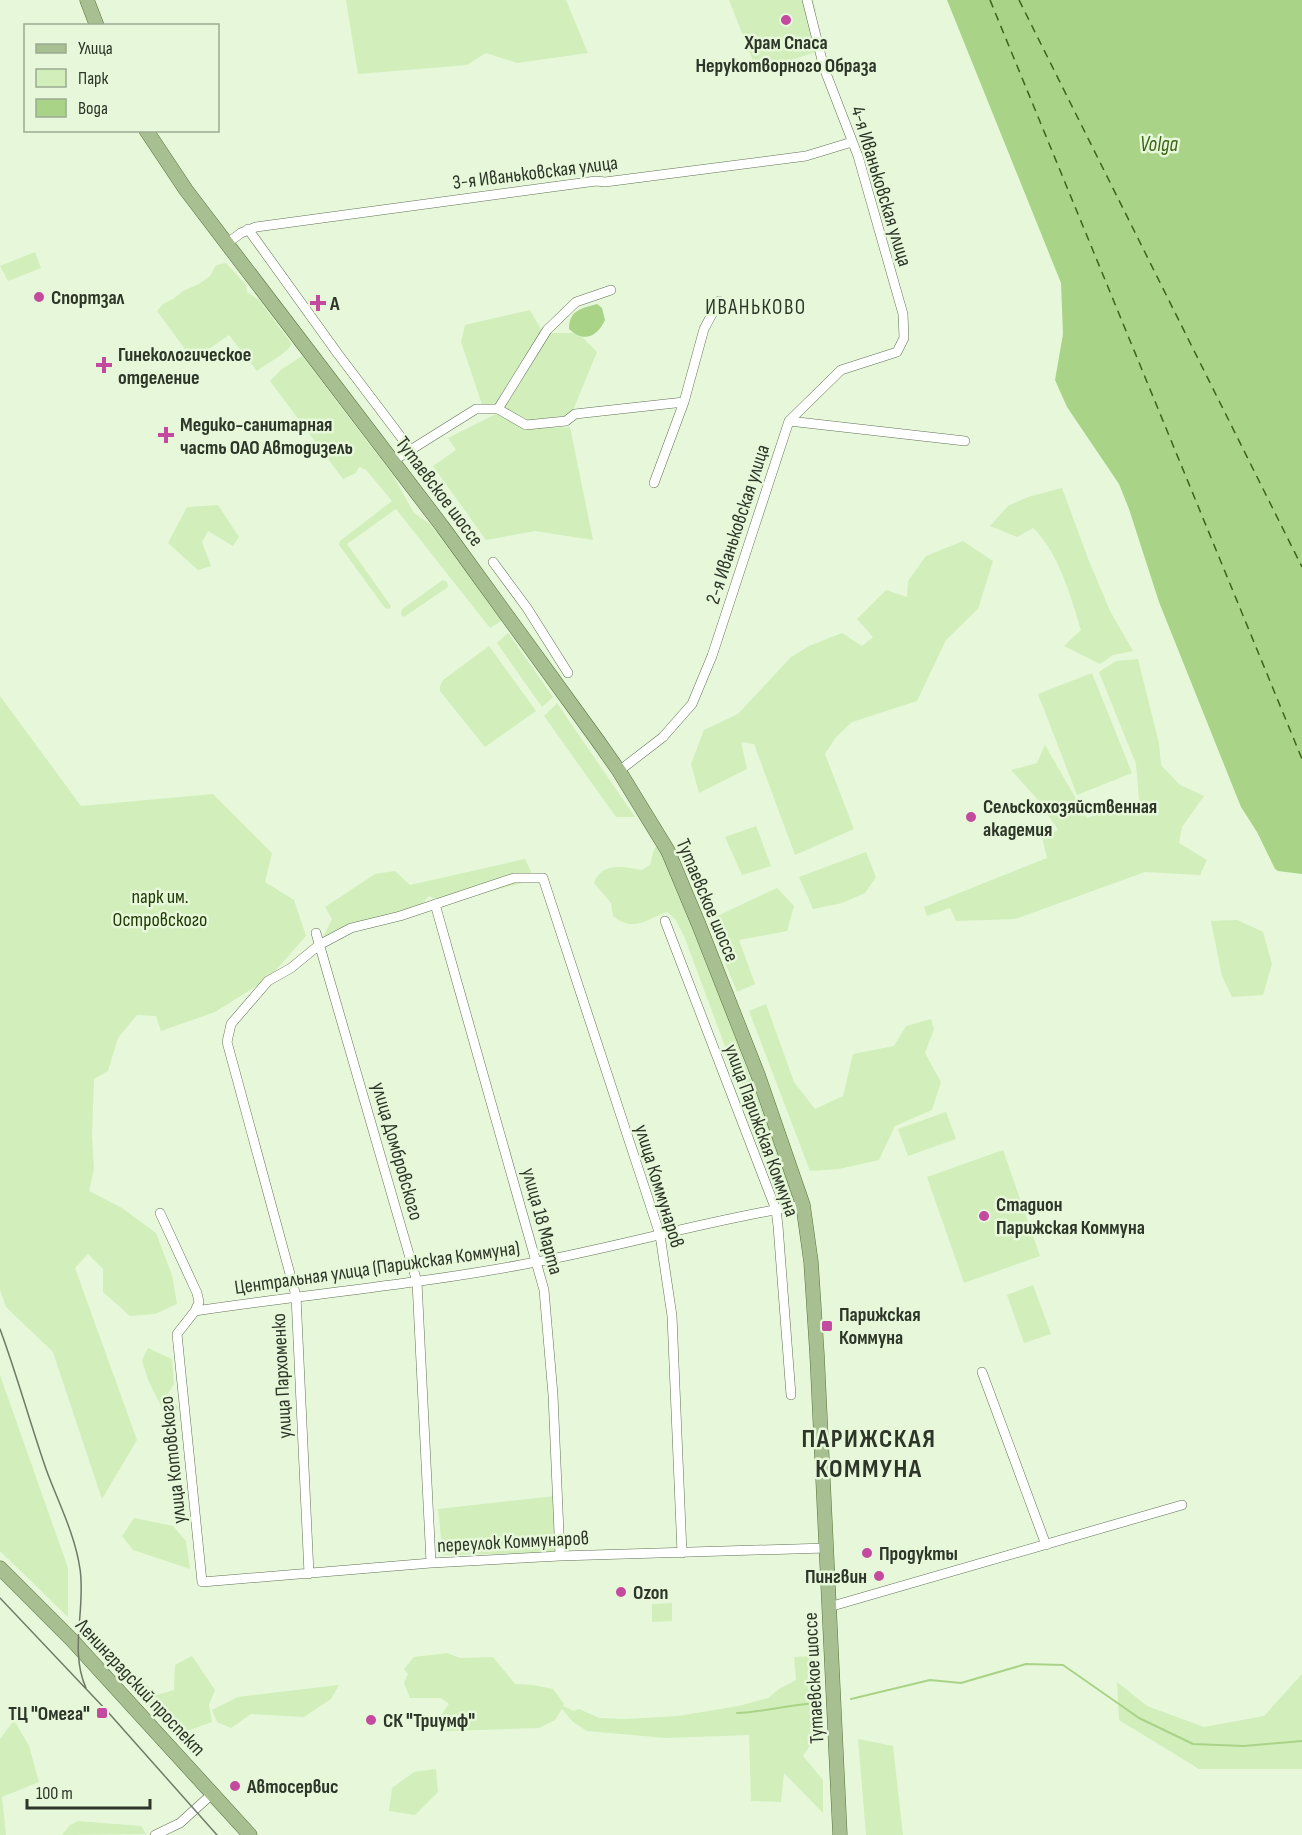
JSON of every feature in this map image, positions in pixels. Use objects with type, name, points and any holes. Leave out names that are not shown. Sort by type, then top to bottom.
[{"type":"main road","points":[[87,0],[96,24]]},
{"type":"main road","name":"Тутаевское шоссе","points":[[147,132],[186,190],[393,461],[619,771],[668,851],[690,902],[758,1075],[803,1205],[811,1262],[840,1835]]},
{"type":"main road","name":"Ленинградский проспект","points":[[0,1568],[72,1640],[250,1835]]},
{"type":"street","name":"4-я Иваньковская улица","points":[[807,0],[824,68],[852,142],[903,314]]},
{"type":"street","name":"3-я Иваньковская улица","points":[[226,244],[248,229],[596,181],[605,182],[806,156],[852,142]]},
{"type":"street","points":[[248,229],[410,449]]},
{"type":"street","points":[[498,408],[547,330],[576,302],[611,290]]},
{"type":"street","points":[[654,483],[684,402],[704,329],[718,301]]},
{"type":"street","name":"2-я Иваньковская улица","points":[[619,771],[663,737],[692,704],[712,657],[789,421],[841,370],[897,352],[904,338],[903,314]]},
{"type":"street","points":[[393,461],[476,410],[498,408],[526,425],[567,421],[575,414],[684,402]]},
{"type":"street","points":[[789,421],[965,441]]},
{"type":"street","points":[[493,562],[527,608],[568,674]]},
{"type":"street","points":[[510,619],[527,608]]},
{"type":"street","name":"улица Коммунаров","points":[[435,904],[514,878],[543,878],[660,1235],[672,1316],[682,1553]]},
{"type":"street","points":[[320,945],[351,928],[400,916],[435,904]]},
{"type":"street","name":"улица 18 Марта","points":[[435,904],[544,1290],[553,1395],[560,1556]]},
{"type":"street","name":"улица Парижская Коммуна","points":[[665,921],[776,1210],[791,1395]]},
{"type":"street","name":"улица Домбровского","points":[[316,933],[417,1282],[431,1563]]},
{"type":"street","name":"улица Пархоменко","points":[[309,1574],[296,1296],[227,1042],[231,1024],[268,981],[291,968],[320,945]]},
{"type":"street","name":"Центральная улица (Парижская Коммуна)","points":[[195,1311],[417,1282],[537,1262],[803,1205]]},
{"type":"street","points":[[160,1213],[197,1293],[199,1302],[195,1311]]},
{"type":"street","name":"улица Котовского","points":[[195,1311],[177,1334],[202,1582]]},
{"type":"street","points":[[982,1372],[1046,1545]]},
{"type":"street","points":[[829,1607],[1182,1505]]},
{"type":"street","name":"переулок Коммунаров","points":[[202,1582],[431,1563],[560,1556],[826,1548]]},
{"type":"street","points":[[155,1835],[180,1822],[212,1794]]},
{"type":"green space","points":[[346,0],[566,0],[588,53],[517,63],[486,53],[467,65],[358,74]]},
{"type":"green space","points":[[729,0],[813,0],[816,11],[811,20],[816,52],[757,71]]},
{"type":"green space","points":[[35,252],[41,268],[8,281],[0,266]]},
{"type":"green space","points":[[226,263],[246,285],[247,292],[259,300],[292,344],[257,371],[229,335],[193,360],[157,311],[163,304],[210,276],[216,265]]},
{"type":"green space","points":[[530,310],[542,331],[496,405],[484,410],[461,342],[465,325]]},
{"type":"green space","points":[[550,333],[578,333],[597,352],[571,415],[526,421],[503,407]]},
{"type":"green space","points":[[302,356],[392,474],[414,513],[429,523],[503,620],[490,628],[396,509],[347,544],[391,606],[390,609],[385,608],[339,545],[340,541],[392,501],[366,470],[359,467],[356,473],[343,479],[270,381],[282,369]]},
{"type":"green space","points":[[498,413],[525,429],[570,427],[593,540],[535,531],[486,540],[433,466],[456,450],[448,438]]},
{"type":"green space","points":[[1062,488],[1110,611],[1133,651],[1113,655],[1100,664],[1064,646],[1081,630],[1063,575],[1042,538],[1033,528],[1017,537],[990,526],[1008,506],[1028,497]]},
{"type":"green space","points":[[218,505],[239,537],[233,546],[208,531],[202,542],[211,566],[198,570],[168,543],[187,507]]},
{"type":"green space","points":[[963,541],[993,561],[978,609],[946,640],[917,701],[852,722],[836,737],[825,754],[854,829],[795,855],[754,744],[741,742],[747,769],[699,793],[691,764],[704,730],[738,714],[791,657],[809,646],[842,633],[862,646],[873,637],[857,619],[886,590],[907,597],[908,581],[926,556]]},
{"type":"green space","points":[[443,580],[447,582],[448,587],[403,617],[402,609]]},
{"type":"green space","points":[[508,633],[553,697],[542,707],[497,643]]},
{"type":"green space","points":[[489,646],[536,711],[485,747],[440,691],[440,686],[443,680]]},
{"type":"green space","points":[[1138,659],[1159,743],[1161,765],[1180,785],[1204,796],[1182,827],[1179,843],[1207,860],[1200,875],[1145,872],[1015,919],[956,921],[950,908],[927,916],[924,907],[1047,858],[1042,837],[1058,830],[1039,801],[1011,770],[1037,763],[1045,745],[1087,818],[1139,800],[1136,764],[1099,672],[1116,661]]},
{"type":"green space","points":[[1092,673],[1132,773],[1077,795],[1038,694]]},
{"type":"green space","name":"парк им. Островского","points":[[0,696],[81,806],[213,794],[272,853],[265,882],[294,900],[306,936],[269,978],[215,1012],[161,1031],[156,1016],[137,1015],[118,1038],[108,1071],[94,1079],[92,1135],[94,1169],[89,1191],[122,1208],[156,1233],[172,1275],[177,1304],[155,1314],[130,1316],[103,1292],[103,1269],[88,1254],[75,1268],[137,1440],[102,1499],[53,1352],[6,1307],[0,1290]]},
{"type":"green space","points":[[557,703],[635,817],[616,817],[544,716]]},
{"type":"green space","points":[[756,826],[771,866],[742,875],[725,837]]},
{"type":"green space","points":[[657,846],[664,854],[690,915],[793,1195],[792,1201],[784,1203],[780,1194],[684,936],[675,919],[667,912],[640,923],[627,924],[613,916],[611,903],[594,883],[602,871],[608,868],[642,870],[650,865]]},
{"type":"green space","points":[[866,852],[876,877],[865,893],[842,903],[813,909],[799,877]]},
{"type":"green space","points":[[525,859],[535,880],[444,903],[429,896],[418,908],[351,928],[343,939],[331,941],[323,937],[332,919],[325,907],[375,874],[395,871],[410,885]]},
{"type":"green space","points":[[777,888],[794,906],[787,931],[739,940],[755,984],[737,992],[711,928],[713,918]]},
{"type":"green space","points":[[1237,920],[1263,932],[1272,964],[1263,995],[1232,997],[1222,976],[1211,921]]},
{"type":"green space","points":[[766,1004],[794,1082],[815,1109],[843,1096],[853,1054],[894,1046],[906,1026],[931,1019],[934,1029],[925,1053],[941,1082],[932,1110],[895,1126],[879,1160],[839,1169],[810,1171],[749,1011]]},
{"type":"green space","points":[[946,1112],[956,1139],[908,1156],[898,1129]]},
{"type":"green space","name":"Стадион Парижская Коммуна","points":[[1003,1150],[1040,1256],[964,1283],[927,1177]]},
{"type":"green space","points":[[1033,1285],[1051,1334],[1024,1343],[1007,1295]]},
{"type":"green space","points":[[148,1348],[172,1359],[174,1384],[168,1394],[178,1408],[167,1418],[148,1380],[142,1360]]},
{"type":"green space","points":[[0,1375],[68,1568],[68,1617],[0,1551]]},
{"type":"green space","points":[[555,1496],[558,1553],[443,1555],[438,1509]]},
{"type":"green space","points":[[134,1518],[173,1526],[186,1541],[190,1569],[133,1550],[122,1536]]},
{"type":"green space","points":[[672,1603],[672,1621],[652,1622],[652,1604]]},
{"type":"green space","points":[[113,1652],[157,1695],[174,1690],[175,1665],[192,1656],[215,1690],[209,1705],[212,1722],[184,1732],[163,1721],[141,1698]]},
{"type":"green space","points":[[447,1653],[460,1658],[493,1657],[515,1684],[553,1689],[564,1704],[563,1706],[574,1711],[579,1709],[599,1718],[625,1719],[678,1716],[739,1706],[768,1698],[796,1680],[794,1657],[814,1656],[810,1675],[818,1682],[821,1729],[803,1756],[823,1780],[823,1813],[784,1773],[781,1802],[751,1801],[749,1735],[666,1738],[587,1731],[573,1722],[562,1709],[555,1720],[539,1728],[446,1731],[438,1720],[449,1704],[441,1698],[410,1698],[404,1683],[408,1674],[404,1669],[414,1657]]},
{"type":"green space","points":[[1302,1674],[1302,1769],[1199,1769],[1119,1720],[1117,1682],[1147,1706],[1204,1727],[1264,1716]]},
{"type":"green space","points":[[339,1685],[331,1699],[304,1717],[251,1714],[231,1728],[217,1722],[212,1710],[238,1697]]},
{"type":"green space","points":[[14,1720],[29,1746],[39,1782],[2,1797],[6,1835],[0,1835],[0,1739]]},
{"type":"green space","points":[[858,1739],[893,1746],[903,1835],[866,1835]]},
{"type":"green space","points":[[436,1769],[438,1792],[415,1815],[389,1811],[392,1788],[414,1772]]},
{"type":"green space","points":[[78,1821],[141,1826],[146,1834],[62,1835],[70,1825]]},
{"type":"water","name":"Volga","points":[[947,0],[1302,0],[1302,874],[1275,869],[1257,832],[1241,807],[1159,602],[1119,484],[1067,407],[1055,380],[1063,334],[1061,283]]},
{"type":"water","points":[[597,304],[602,308],[605,320],[598,331],[585,337],[569,329],[571,318],[577,311]]},
{"type":"waterway","points":[[851,1699],[930,1680],[961,1683],[1026,1664],[1063,1665],[1139,1718],[1193,1744],[1244,1746],[1302,1741]]},
{"type":"waterway","points":[[737,1713],[815,1703]]},
{"type":"ferry route","points":[[990,0],[1302,759]]},
{"type":"ferry route","points":[[1019,0],[1302,567]]},
{"type":"tram line","points":[[0,1329],[46,1469],[78,1556],[81,1584],[78,1644],[81,1674],[86,1688]]},
{"type":"tram line","points":[[0,1598],[107,1711],[217,1835]]},
{"type":"place","name":"Храм Спаса Нерукотворного Образа","points":[[786,20]]},
{"type":"place","name":"Спортзал","points":[[39,297]]},
{"type":"place","name":"А","points":[[318,303]]},
{"type":"place","name":"Гинекологическое отделение","points":[[104,365]]},
{"type":"place","name":"Медико-санитарная часть ОАО Автодизель","points":[[166,435]]},
{"type":"place","name":"Сельскохозяйственная академия","points":[[971,817]]},
{"type":"place","name":"Стадион Парижская Коммуна","points":[[984,1216]]},
{"type":"place","name":"Парижская Коммуна","points":[[827,1326]]},
{"type":"place","name":"Продукты","points":[[867,1553]]},
{"type":"place","name":"Пингвин","points":[[879,1576]]},
{"type":"place","name":"Ozon","points":[[621,1592]]},
{"type":"place","name":"ТЦ \"Омега\"","points":[[102,1713]]},
{"type":"place","name":"СК \"Триумф\"","points":[[371,1720]]},
{"type":"place","name":"Автосервис","points":[[235,1786]]},
{"type":"district","name":"ИВАНЬКОВО","points":[[756,307]]},
{"type":"district","name":"ПАРИЖСКАЯ КОММУНА","points":[[869,1453]]}]
